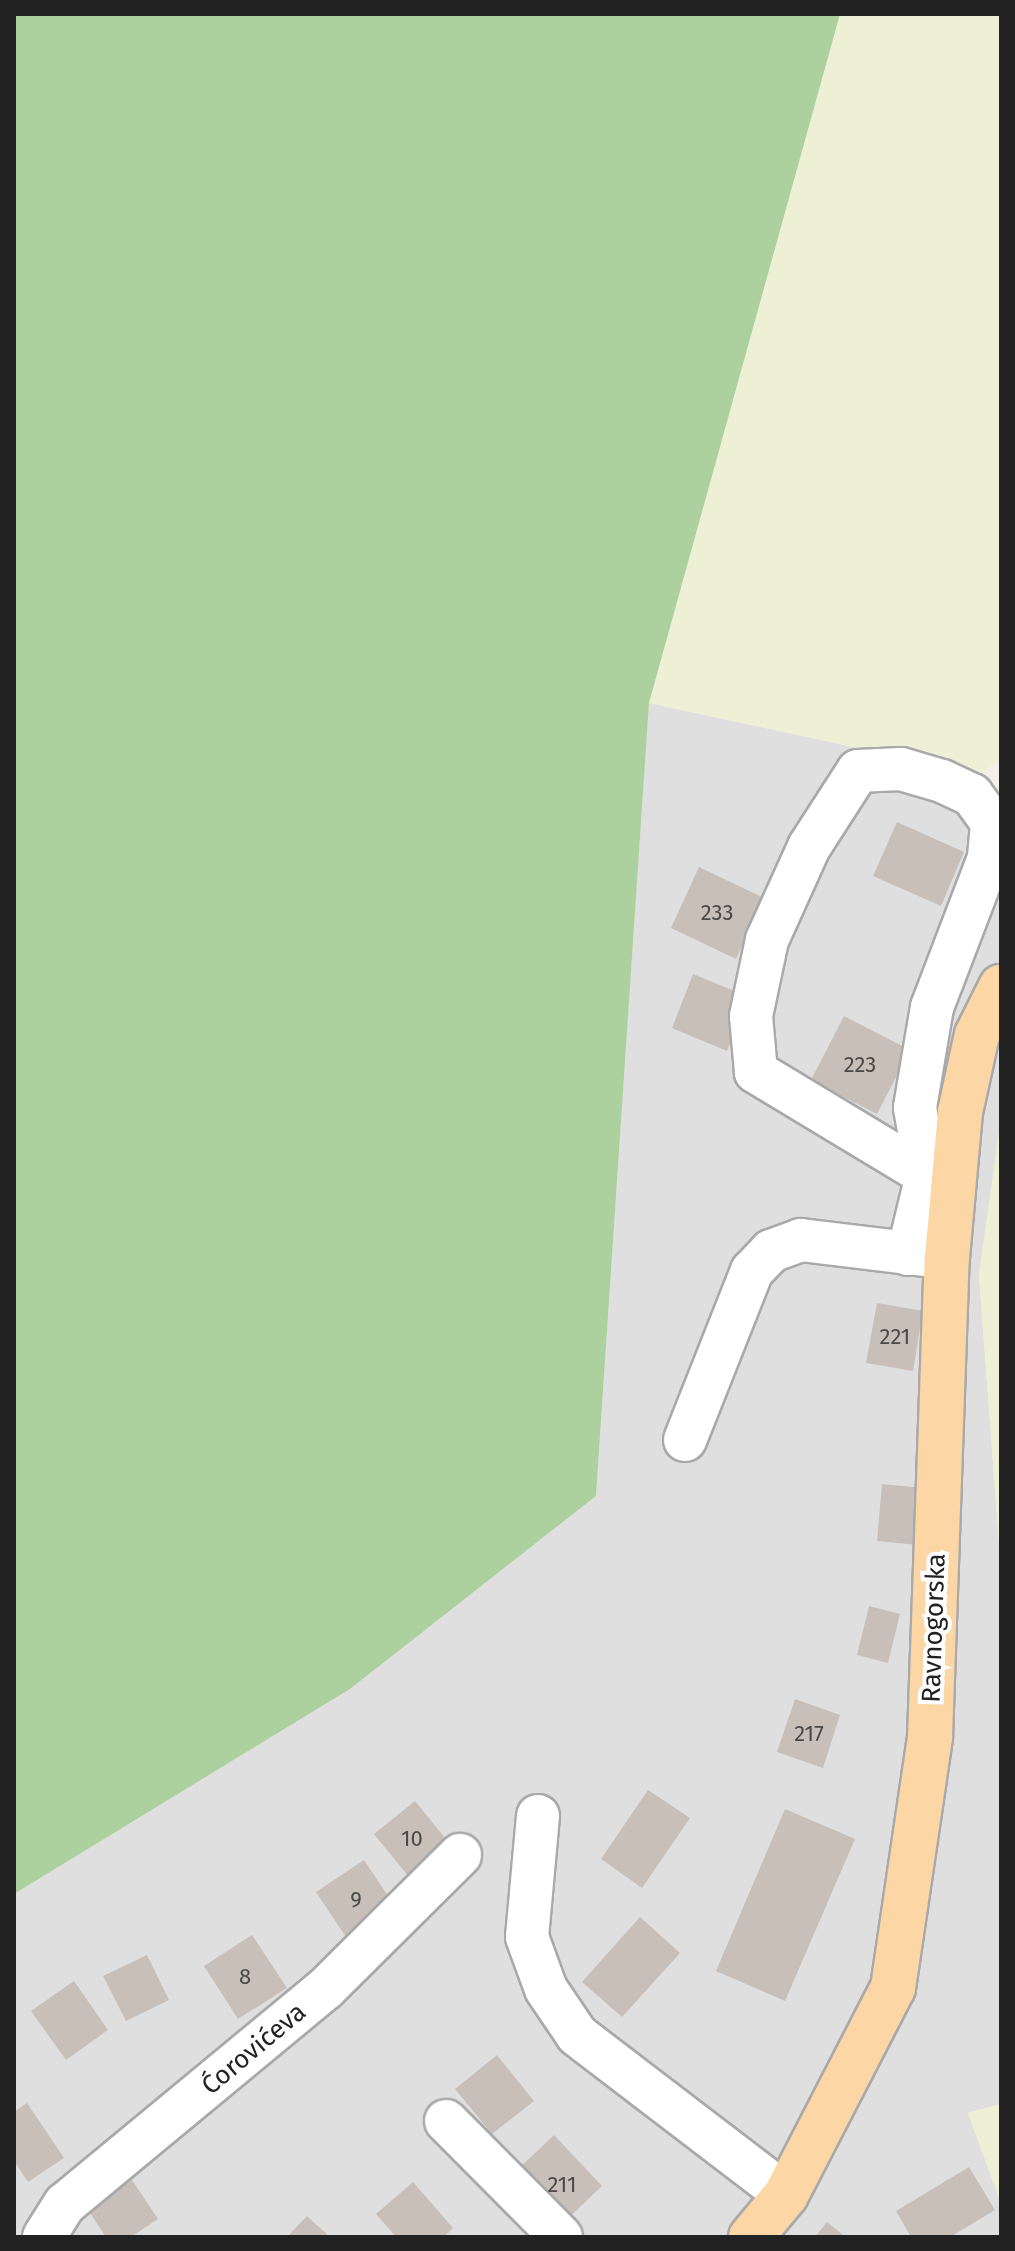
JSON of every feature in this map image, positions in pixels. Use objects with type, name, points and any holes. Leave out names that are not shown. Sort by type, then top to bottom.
[{"type":"main road","name":"Ravnogorska","points":[[751,2237],[786,2195],[893,1988],[930,1737],[928,1256],[977,1035],[1001,987]]},
{"type":"street","points":[[685,1440],[752,1271],[771,1251],[801,1240],[928,1256],[927,1175],[915,1108],[932,1007],[989,858],[992,823],[972,795],[942,781],[901,769],[858,771],[809,847],[767,940],[751,1016],[756,1072],[927,1175]]},
{"type":"street","points":[[538,1816],[527,1937],[546,1989],[577,2035],[786,2195]]},
{"type":"street","name":"Ćorovićeva","points":[[44,2237],[65,2204],[326,1988],[460,1855]]},
{"type":"street","points":[[446,2121],[561,2237]]},
{"type":"shaded area","points":[[649,703],[979,774],[1001,797],[1001,1119],[979,1275],[1001,1569],[1001,2104],[968,2113],[1001,2203],[1001,2237],[14,2237],[14,1894],[350,1689],[596,1496]]},
{"type":"green space","points":[[14,14],[840,14],[649,703],[596,1496],[350,1689],[14,1894]]},
{"type":"green space","points":[[840,14],[1001,14],[1001,759],[979,774],[649,703]]},
{"type":"green space","points":[[1001,1119],[1001,1569],[979,1275]]},
{"type":"green space","points":[[1001,2104],[1001,2203],[968,2113]]},
{"type":"building","points":[[897,822],[964,852],[941,906],[873,876]]},
{"type":"building","points":[[699,867],[764,898],[736,959],[671,928]]},
{"type":"building","points":[[693,974],[749,997],[727,1051],[672,1028]]},
{"type":"building","points":[[844,1016],[910,1050],[877,1114],[811,1080]]},
{"type":"building","points":[[877,1303],[923,1311],[913,1371],[866,1363]]},
{"type":"building","points":[[882,1484],[923,1488],[918,1545],[877,1541]]},
{"type":"building","points":[[869,1606],[900,1614],[888,1663],[857,1655]]},
{"type":"building","points":[[795,1699],[840,1715],[823,1768],[777,1752]]},
{"type":"building","points":[[648,1790],[690,1818],[642,1888],[601,1859]]},
{"type":"building","points":[[415,1801],[450,1844],[409,1877],[374,1834]]},
{"type":"building","points":[[785,1809],[855,1839],[785,2001],[716,1971]]},
{"type":"building","points":[[364,1860],[396,1908],[348,1940],[316,1892]]},
{"type":"building","points":[[640,1917],[680,1953],[622,2017],[582,1982]]},
{"type":"building","points":[[252,1935],[287,1988],[238,2019],[204,1966]]},
{"type":"building","points":[[147,1955],[169,2000],[126,2021],[103,1976]]},
{"type":"building","points":[[74,1981],[108,2030],[66,2060],[31,2011]]},
{"type":"building","points":[[497,2055],[534,2101],[492,2134],[455,2089]]},
{"type":"building","points":[[27,2103],[64,2158],[28,2182],[14,2161],[14,2112]]},
{"type":"building","points":[[554,2135],[602,2186],[562,2224],[514,2173]]},
{"type":"building","points":[[969,2167],[995,2210],[950,2237],[911,2237],[896,2211]]},
{"type":"building","points":[[132,2180],[158,2219],[131,2237],[106,2237],[88,2210]]},
{"type":"building","points":[[413,2182],[453,2228],[444,2237],[396,2237],[376,2214]]},
{"type":"building","points":[[307,2216],[330,2237],[287,2237]]},
{"type":"building","points":[[827,2222],[846,2237],[815,2237]]}]
